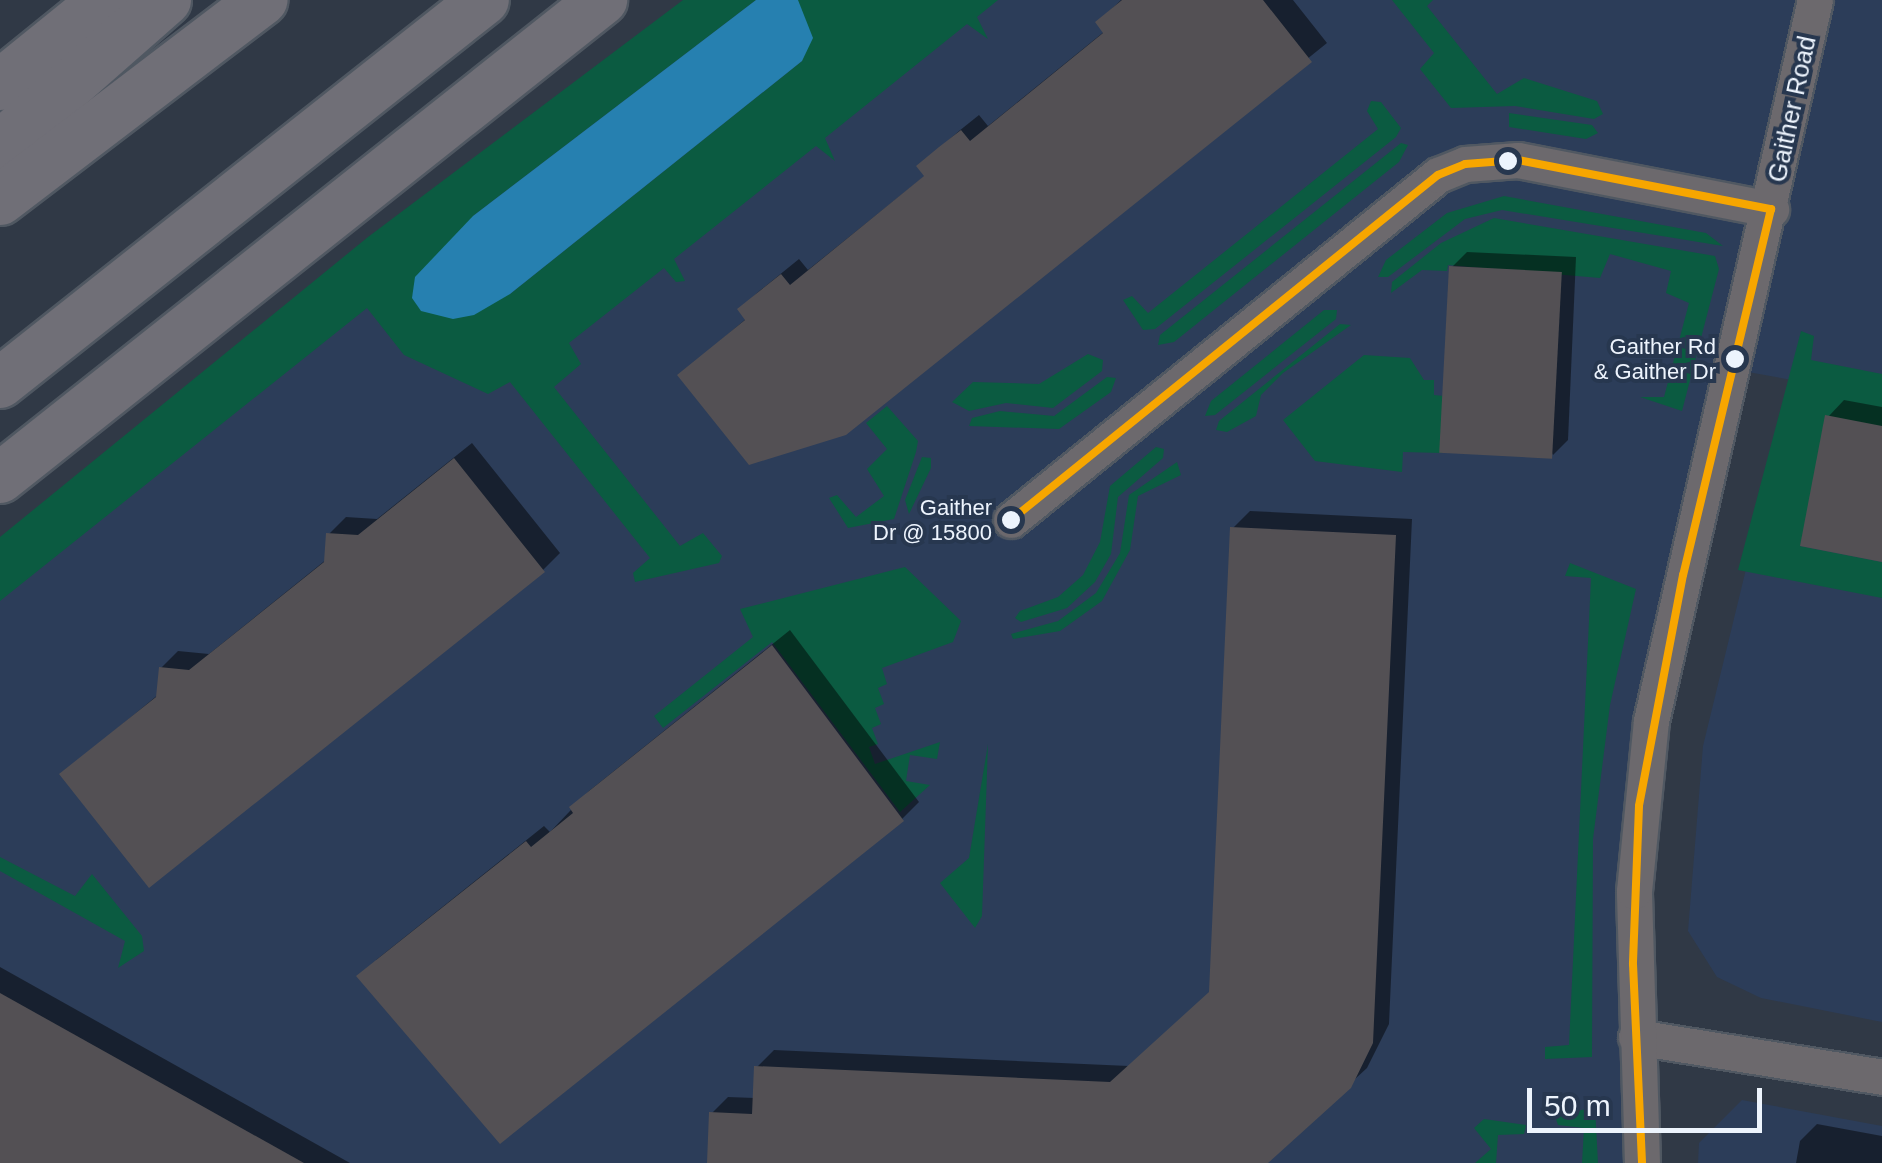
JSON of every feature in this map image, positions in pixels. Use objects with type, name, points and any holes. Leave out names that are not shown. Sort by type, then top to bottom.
[{"type":"highway","points":[[0,85],[104,0]]},
{"type":"highway","points":[[0,146],[166,0]]},
{"type":"highway","points":[[0,200],[263,0]]},
{"type":"highway","points":[[0,384],[484,0]]},
{"type":"highway","points":[[0,478],[602,0]]},
{"type":"street","name":"Gaither Road","points":[[1642,1163],[1634,890],[1651,721],[1771,209],[1815,0]]},
{"type":"street","points":[[1010,520],[1418,190],[1464,164],[1518,160],[1771,209]]},
{"type":"street","points":[[1636,1037],[1882,1076]]},
{"type":"shaded area","points":[[688,0],[1882,0],[1882,1022],[1761,998],[1717,977],[1688,931],[1703,746],[1792,380],[1726,368],[1643,720],[1633,1163],[0,1163],[0,548]]},
{"type":"shaded area","points":[[1742,1100],[1882,1126],[1882,1163],[1698,1163],[1699,1143]]},
{"type":"green space","points":[[683,0],[756,0],[473,216],[510,294],[802,61],[798,0],[998,0],[977,17],[988,39],[967,24],[825,138],[835,161],[816,146],[674,259],[685,281],[676,282],[664,268],[569,343],[581,364],[554,387],[680,546],[703,533],[722,556],[719,563],[635,582],[633,573],[650,558],[510,382],[488,394],[404,355],[367,308],[0,601],[0,537],[368,237]]},
{"type":"green space","points":[[1392,0],[1433,0],[1427,6],[1497,94],[1524,78],[1597,101],[1603,114],[1594,119],[1515,106],[1451,108],[1420,69],[1434,53]]},
{"type":"green space","points":[[1371,101],[1381,102],[1401,128],[1396,137],[1155,329],[1143,330],[1123,300],[1132,296],[1148,313],[1378,129],[1367,111]]},
{"type":"green space","points":[[1509,113],[1592,125],[1598,133],[1586,139],[1509,127]]},
{"type":"green space","points":[[1401,143],[1408,145],[1399,162],[1174,342],[1158,345],[1160,335]]},
{"type":"green space","points":[[1504,196],[1706,233],[1723,246],[1502,210],[1465,219],[1388,277],[1378,277],[1386,260],[1447,213]]},
{"type":"green space","points":[[1494,218],[1715,256],[1719,269],[1682,411],[1640,397],[1664,397],[1689,303],[1666,293],[1671,271],[1610,254],[1600,278],[1448,265],[1447,271],[1422,270],[1391,293],[1392,282],[1441,243]]},
{"type":"green space","points":[[1324,310],[1337,310],[1336,319],[1215,415],[1205,416],[1211,401]]},
{"type":"green space","points":[[1340,324],[1351,325],[1283,373],[1261,395],[1256,416],[1227,432],[1216,430],[1219,421]]},
{"type":"green space","points":[[1801,331],[1814,336],[1811,360],[1882,374],[1882,426],[1800,546],[1882,562],[1882,598],[1738,570]]},
{"type":"green space","points":[[1088,354],[1103,360],[1102,371],[1053,408],[1006,403],[969,411],[952,402],[973,382],[1039,384]]},
{"type":"green space","points":[[1364,355],[1410,358],[1424,380],[1434,380],[1434,395],[1444,396],[1442,453],[1403,452],[1402,472],[1315,461],[1283,420]]},
{"type":"green space","points":[[1107,377],[1116,378],[1111,392],[1059,429],[969,426],[972,418],[1000,411],[1054,416]]},
{"type":"green space","points":[[887,406],[918,441],[916,452],[894,519],[848,528],[829,498],[837,495],[856,517],[884,496],[867,469],[887,449],[866,423]]},
{"type":"green space","points":[[1156,447],[1164,449],[1163,458],[1118,497],[1111,554],[1095,582],[1067,608],[1021,622],[1015,618],[1020,611],[1058,597],[1083,575],[1100,542],[1110,486]]},
{"type":"green space","points":[[922,457],[931,458],[931,468],[909,514],[905,500]]},
{"type":"green space","points":[[1177,462],[1181,475],[1138,496],[1130,550],[1102,601],[1060,631],[1013,639],[1011,634],[1058,621],[1096,593],[1120,553],[1129,495]]},
{"type":"green space","points":[[1570,563],[1636,589],[1610,705],[1593,839],[1592,1057],[1545,1059],[1545,1047],[1569,1045],[1591,578],[1565,576]]},
{"type":"green space","points":[[905,567],[961,621],[953,642],[882,668],[887,684],[878,688],[884,704],[875,708],[881,724],[872,728],[878,744],[869,747],[875,764],[940,742],[937,759],[910,755],[906,781],[930,785],[900,812],[772,642],[663,728],[654,716],[753,637],[740,609]]},
{"type":"green space","points":[[988,744],[982,916],[975,928],[940,883],[969,858]]},
{"type":"green space","points":[[0,857],[75,896],[92,874],[142,936],[144,951],[118,968],[125,941],[0,871]]},
{"type":"green space","points":[[1595,1107],[1598,1163],[1582,1163],[1584,1128],[1558,1125],[1555,1116]]},
{"type":"green space","points":[[1484,1119],[1526,1125],[1524,1134],[1498,1135],[1496,1163],[1475,1163],[1491,1149],[1474,1128]]},
{"type":"water","points":[[756,0],[798,0],[813,38],[802,61],[510,294],[474,315],[453,319],[421,311],[412,298],[415,277],[473,216]]},
{"type":"building","points":[[1122,0],[1263,0],[1312,62],[846,435],[749,465],[677,375],[745,320],[737,309],[781,274],[790,285],[924,176],[916,166],[939,147],[961,130],[970,141],[1103,33],[1095,22]]},
{"type":"building","points":[[1449,266],[1562,272],[1552,459],[1439,453]]},
{"type":"building","points":[[1825,415],[1882,426],[1882,562],[1800,546]]},
{"type":"building","points":[[454,458],[545,572],[149,888],[59,774],[156,697],[159,667],[189,670],[324,562],[326,533],[358,535]]},
{"type":"building","points":[[1230,527],[1396,535],[1373,1043],[1351,1088],[1268,1163],[707,1163],[709,1112],[752,1114],[754,1066],[1110,1082],[1209,992]]},
{"type":"building","points":[[772,645],[904,821],[500,1144],[356,976],[526,841],[531,847],[573,813],[569,807]]},
{"type":"building","points":[[0,993],[195,1102],[304,1163],[0,1163]]},
{"type":"transit line","points":[[1011,520],[1438,175],[1465,164],[1518,160],[1771,209],[1683,575],[1639,806],[1633,964],[1642,1163]]},
{"type":"place","name":"Gaither Rd & Gaither Dr","points":[[1735,359]]},
{"type":"place","name":"Gaither Dr @ 15800","points":[[1011,520]]}]
